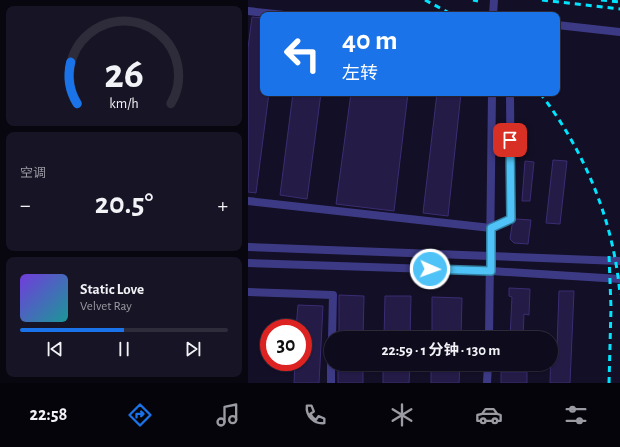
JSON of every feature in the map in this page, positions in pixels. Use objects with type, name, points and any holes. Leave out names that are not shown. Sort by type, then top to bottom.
[{"type":"street","points":[[493,12],[494,0]]},
{"type":"street","points":[[248,11],[260,12]]},
{"type":"street","points":[[560,25],[620,32]]},
{"type":"street","points":[[489,331],[492,96]]},
{"type":"street","points":[[248,201],[491,228],[511,219],[510,96]]},
{"type":"street","points":[[248,247],[620,261]]},
{"type":"street","points":[[248,263],[491,271],[620,279]]},
{"type":"street","points":[[248,292],[333,295],[332,331]]},
{"type":"street","points":[[331,371],[331,383]]},
{"type":"street","points":[[487,383],[488,371]]},
{"type":"building","points":[[252,17],[260,18],[260,96],[269,96],[256,193],[248,192],[248,48]]},
{"type":"building","points":[[293,96],[321,96],[307,199],[280,195]]},
{"type":"building","points":[[351,96],[408,96],[394,211],[336,204]]},
{"type":"building","points":[[437,96],[461,96],[448,216],[423,213]]},
{"type":"building","points":[[553,160],[567,161],[560,224],[546,223]]},
{"type":"building","points":[[525,161],[534,162],[530,201],[522,201]]},
{"type":"building","points":[[516,219],[531,220],[528,244],[514,243],[510,239],[512,225]]},
{"type":"building","points":[[509,288],[530,289],[529,315],[524,314],[523,331],[510,331],[512,297],[509,296]]},
{"type":"building","points":[[559,291],[574,291],[570,383],[550,383],[550,371],[558,371]]},
{"type":"building","points":[[339,295],[364,296],[363,331],[339,331]]},
{"type":"building","points":[[385,296],[411,296],[410,331],[384,331]]},
{"type":"building","points":[[432,297],[462,298],[461,331],[432,331]]},
{"type":"building","points":[[298,305],[323,306],[319,383],[294,383],[295,371],[312,371],[312,319],[297,319]]},
{"type":"building","points":[[338,371],[363,371],[363,383],[338,383]]},
{"type":"building","points":[[383,371],[410,371],[409,383],[383,383]]},
{"type":"building","points":[[431,371],[460,371],[459,383],[431,383]]},
{"type":"building","points":[[501,372],[527,372],[527,383],[501,383]]},
{"type":"railway","points":[[425,0],[447,12]]},
{"type":"railway","points":[[473,0],[478,1]]},
{"type":"railway","points":[[542,0],[620,9]]},
{"type":"railway","points":[[601,0],[620,2]]},
{"type":"railway","points":[[542,96],[571,139],[595,188],[611,241],[617,268],[620,295]]},
{"type":"railway","points":[[609,255],[611,308],[609,383]]},
{"type":"route","points":[[430,269],[491,271],[491,228],[511,219],[510,140]]}]
